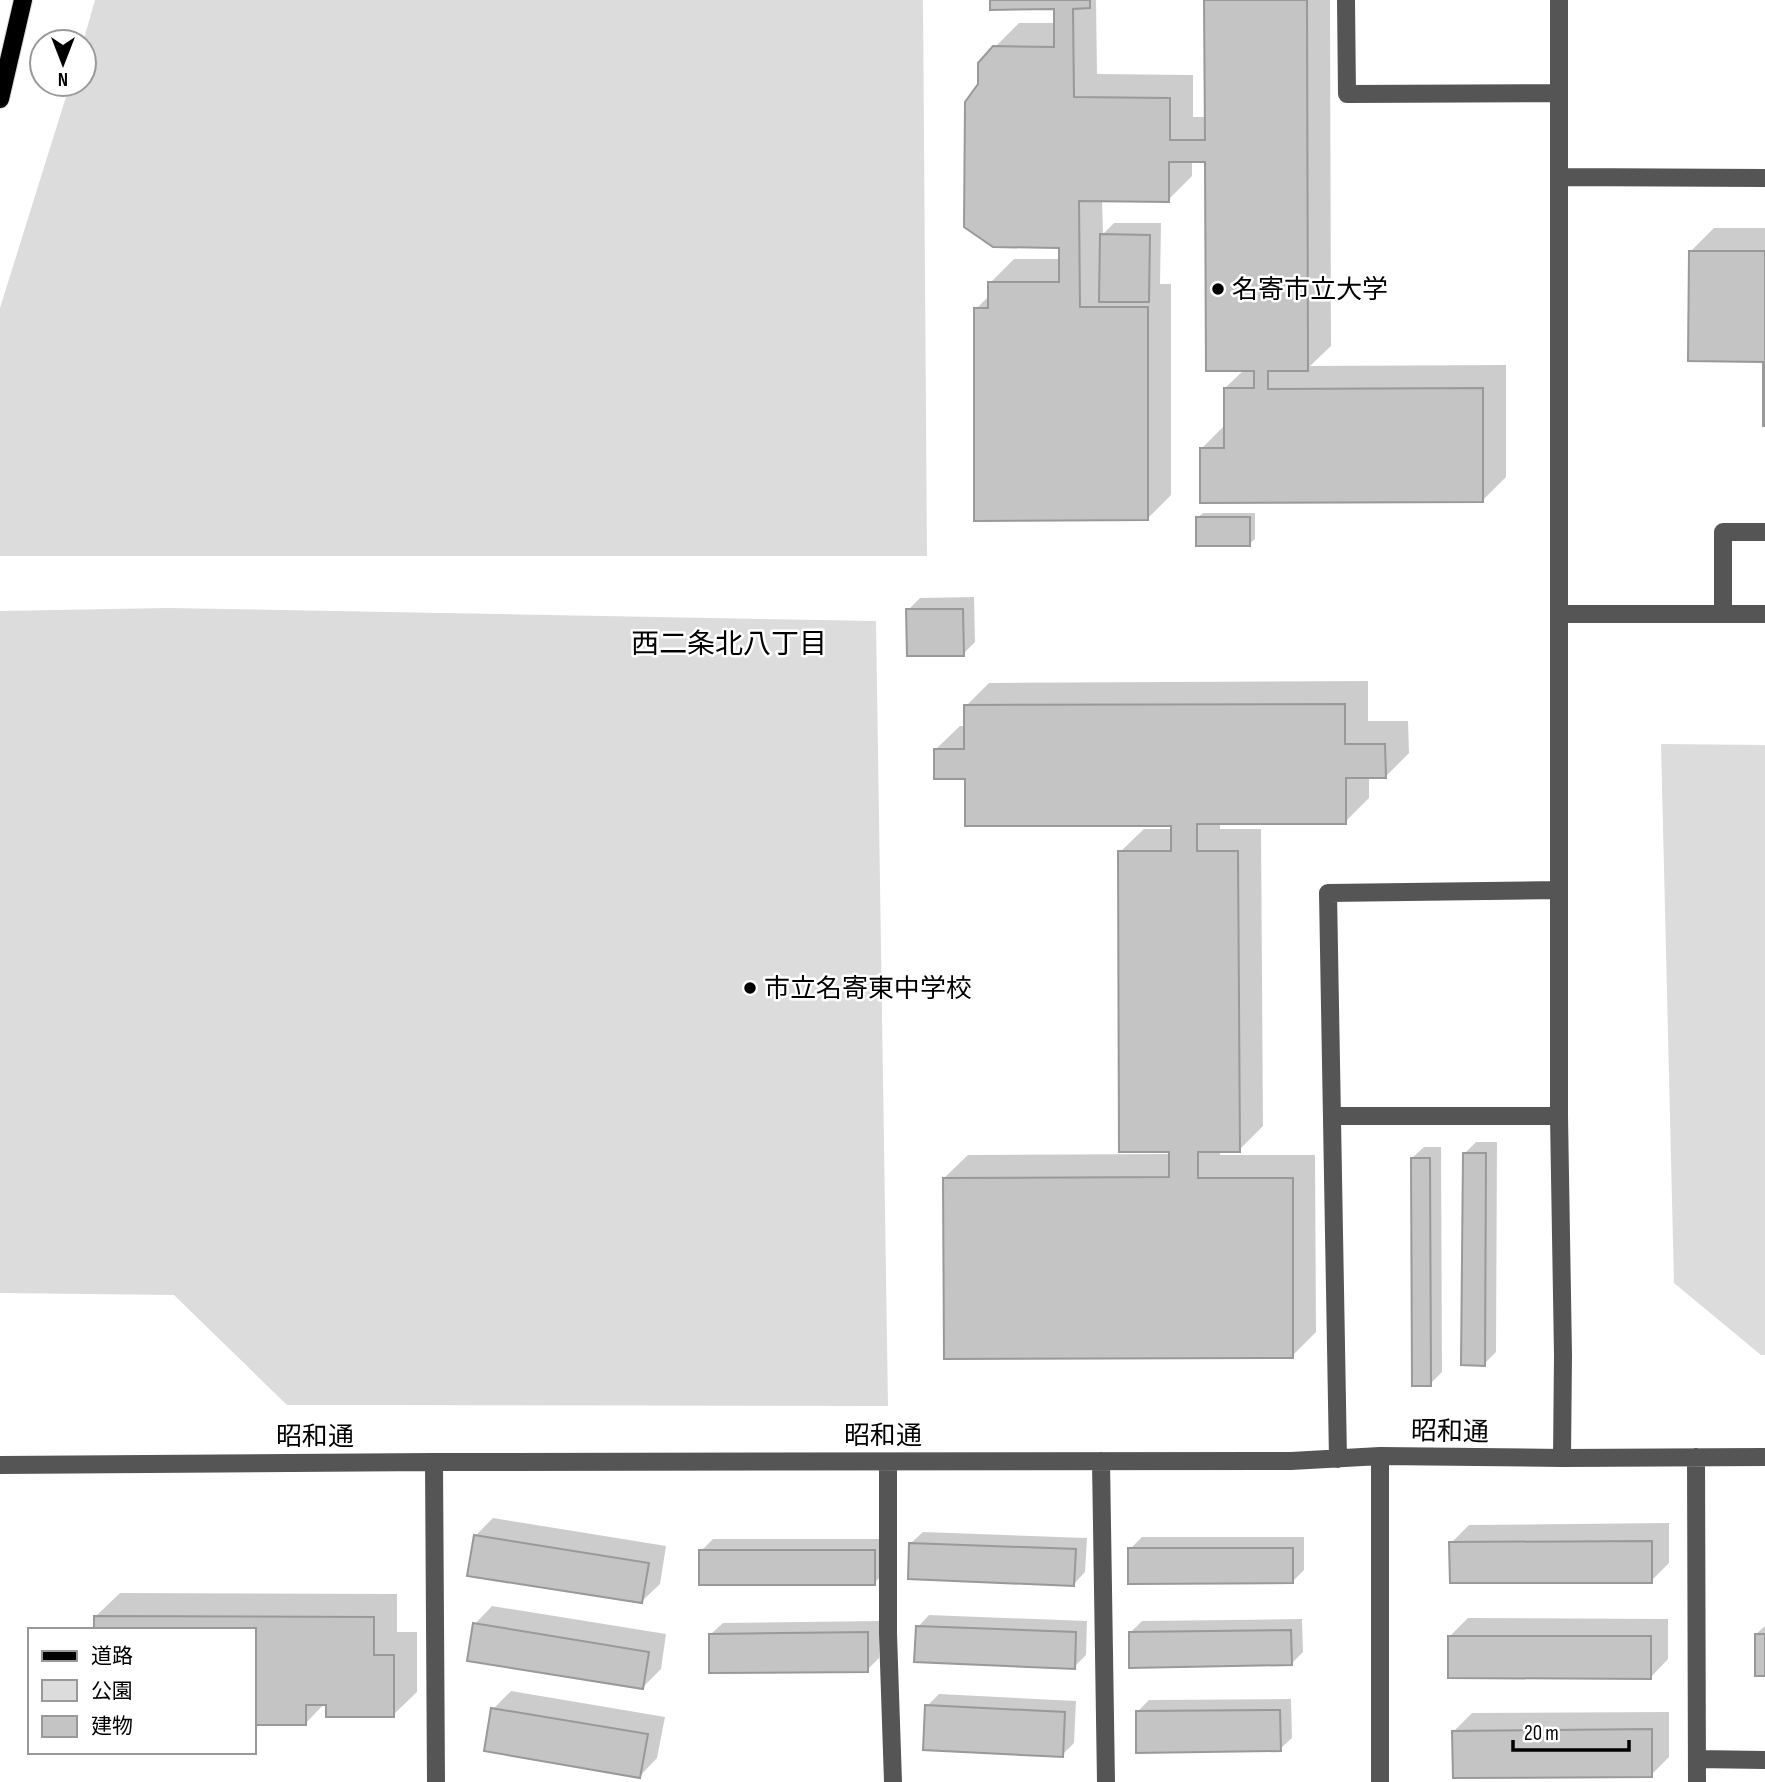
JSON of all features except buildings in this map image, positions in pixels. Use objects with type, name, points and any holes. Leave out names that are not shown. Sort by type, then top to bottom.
[{"type":"main road","points":[[0,99],[23,0]]},
{"type":"street","points":[[1346,0],[1347,94],[1558,93]]},
{"type":"street","points":[[1559,0],[1559,1116],[1562,1458]]},
{"type":"street","points":[[1559,177],[1765,178]]},
{"type":"street","points":[[1723,614],[1723,532],[1765,532]]},
{"type":"street","points":[[1559,614],[1765,614]]},
{"type":"street","points":[[1338,1459],[1328,893],[1559,890]]},
{"type":"street","points":[[1333,1116],[1559,1116]]},
{"type":"street","points":[[1380,1456],[1380,1782]]},
{"type":"street","name":"昭和通","points":[[0,1465],[1101,1461],[1338,1459],[1380,1456],[1765,1457]]},
{"type":"street","points":[[1696,1457],[1697,1782]]},
{"type":"street","points":[[1101,1461],[1105,1782]]},
{"type":"street","points":[[433,1462],[436,1782]]},
{"type":"street","points":[[888,1462],[888,1634],[893,1782]]},
{"type":"street","points":[[1697,1759],[1765,1760]]},
{"type":"green space","points":[[95,0],[923,0],[927,556],[0,556],[0,308],[66,98],[98,98],[98,28],[87,28]]},
{"type":"green space","points":[[168,608],[876,621],[888,1406],[287,1405],[174,1295],[0,1293],[0,611]]},
{"type":"green space","points":[[1661,744],[1765,745],[1765,1355],[1761,1355],[1674,1283]]},
{"type":"place","name":"名寄市立大学","points":[[1218,289]]},
{"type":"place","name":"市立名寄東中学校","points":[[750,988]]},
{"type":"district","name":"西二条北八丁目","points":[[729,643]]}]
